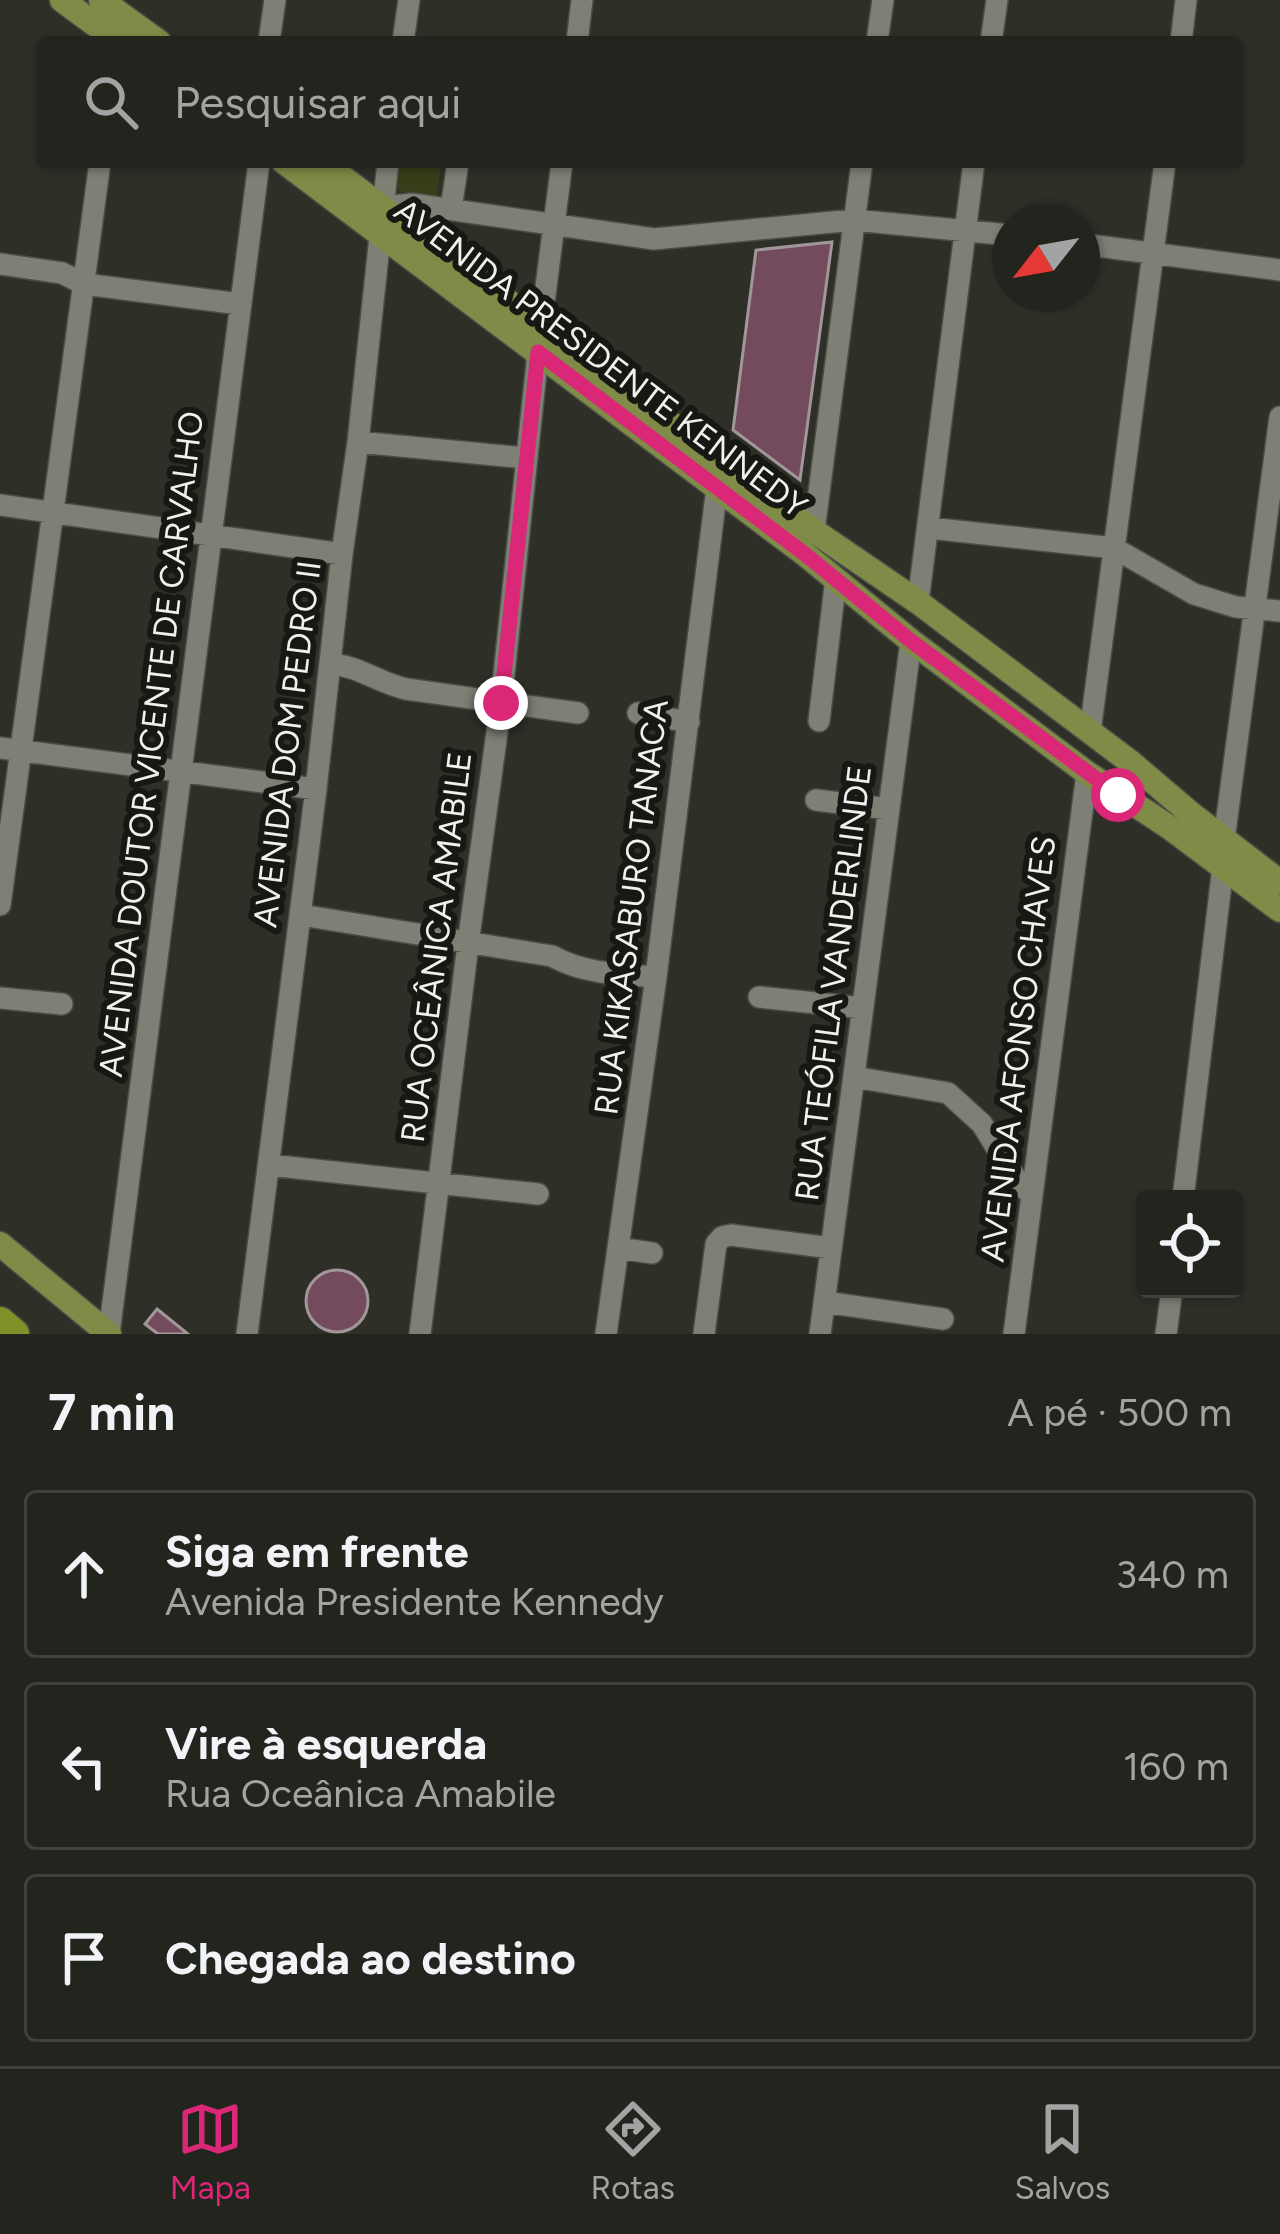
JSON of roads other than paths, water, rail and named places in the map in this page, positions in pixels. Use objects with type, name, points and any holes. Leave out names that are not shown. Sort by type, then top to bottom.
[{"type":"highway","points":[[0,1322],[14,1334]]},
{"type":"main road","points":[[62,0],[110,36]]},
{"type":"main road","points":[[113,4],[151,36]]},
{"type":"main road","name":"AVENIDA PRESIDENTE KENNEDY","points":[[292,168],[717,487],[911,641],[1280,910]]},
{"type":"main road","name":"AVENIDA PRESIDENTE KENNEDY","points":[[330,168],[814,531],[918,602],[1280,882]]},
{"type":"main road","points":[[911,641],[920,633],[933,632],[988,668],[1003,667]]},
{"type":"main road","points":[[977,690],[1016,706],[1068,740],[1090,732]]},
{"type":"main road","points":[[0,1244],[109,1334]]},
{"type":"street","points":[[270,36],[274,0]]},
{"type":"street","points":[[405,36],[409,0]]},
{"type":"street","points":[[578,36],[582,0]]},
{"type":"street","points":[[879,36],[883,0]]},
{"type":"street","points":[[992,36],[997,0]]},
{"type":"street","points":[[1182,36],[1186,0]]},
{"type":"street","points":[[0,905],[10,749],[53,511],[99,168]]},
{"type":"street","name":"AVENIDA DOUTOR VICENTE DE CARVALHO","points":[[109,1334],[258,168]]},
{"type":"street","name":"AVENIDA DOM PEDRO II","points":[[247,1334],[358,442],[387,168]]},
{"type":"street","points":[[451,209],[457,168]]},
{"type":"street","points":[[541,326],[559,168]]},
{"type":"street","points":[[814,531],[861,168]]},
{"type":"street","points":[[918,602],[973,168]]},
{"type":"street","points":[[1090,732],[1164,168]]},
{"type":"street","points":[[382,207],[412,204],[654,239],[854,220],[992,234]]},
{"type":"street","points":[[1100,246],[1280,270]]},
{"type":"street","points":[[0,264],[62,272],[83,284],[241,304]]},
{"type":"street","name":"RUA OCEÂNICA AMABILE","points":[[420,1334],[501,703],[538,352]]},
{"type":"street","points":[[1225,840],[1280,417]]},
{"type":"street","points":[[358,442],[526,458]]},
{"type":"street","name":"RUA KIKASABURO TANACA","points":[[606,1334],[717,487]]},
{"type":"street","points":[[0,505],[342,554]]},
{"type":"street","points":[[929,528],[1114,548],[1194,594],[1255,610],[1280,610]]},
{"type":"street","points":[[819,722],[836,578]]},
{"type":"street","name":"RUA TEÓFILA VANDERLINDE","points":[[820,1334],[911,641]]},
{"type":"street","points":[[331,664],[350,665],[389,686],[578,713]]},
{"type":"street","points":[[638,713],[689,722]]},
{"type":"street","points":[[10,749],[316,789]]},
{"type":"street","name":"AVENIDA AFONSO CHAVES","points":[[1014,1334],[1087,773]]},
{"type":"street","points":[[816,800],[889,809]]},
{"type":"street","points":[[1184,1190],[1222,867]]},
{"type":"street","points":[[301,915],[552,956],[584,970],[656,977]]},
{"type":"street","points":[[759,997],[863,1007]]},
{"type":"street","points":[[0,998],[62,1004]]},
{"type":"street","points":[[854,1077],[948,1093],[982,1124],[1032,1196]]},
{"type":"street","points":[[269,1165],[538,1194]]},
{"type":"street","points":[[704,1334],[716,1244],[722,1237],[831,1248]]},
{"type":"street","points":[[618,1249],[652,1253]]},
{"type":"street","points":[[1166,1334],[1171,1298]]},
{"type":"street","points":[[824,1302],[895,1323],[943,1319]]}]
